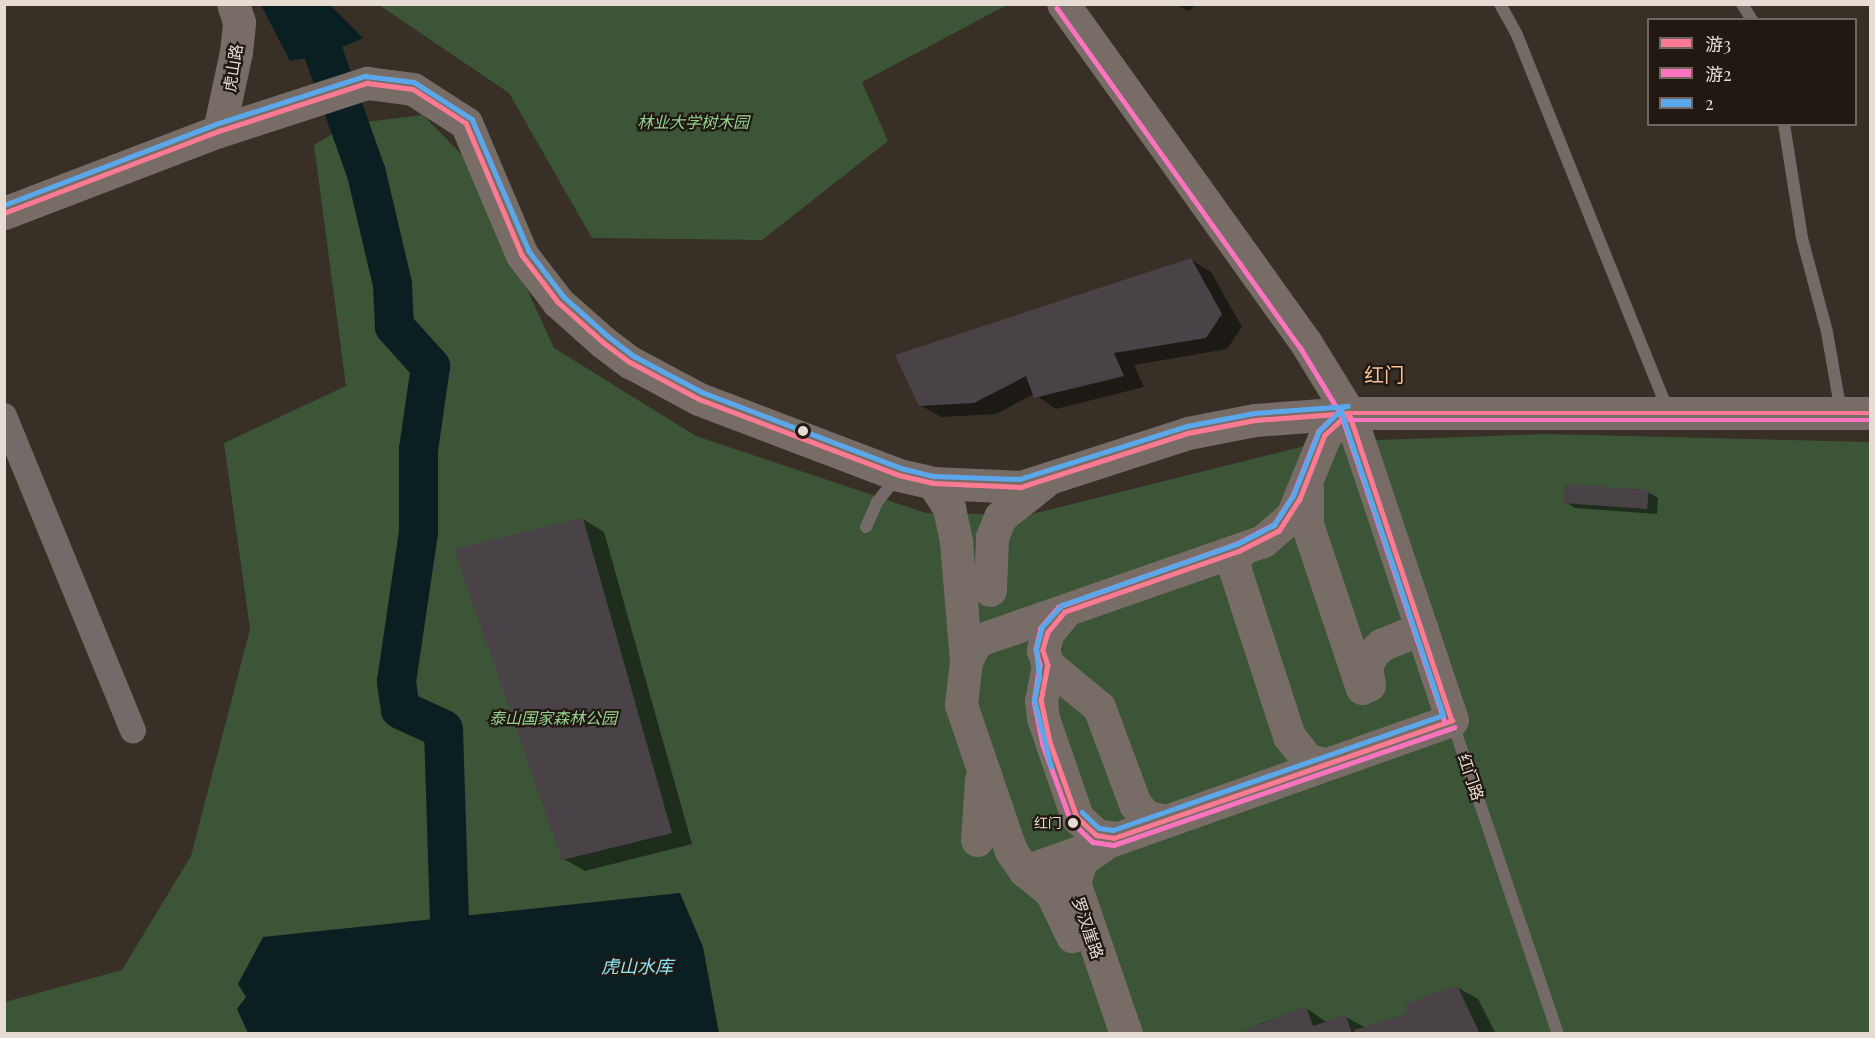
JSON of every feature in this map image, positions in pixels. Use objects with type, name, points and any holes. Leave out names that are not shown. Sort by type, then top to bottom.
[{"type":"street","name":"虎山路","points":[[219,131],[236,52],[239,22],[233,4]]},
{"type":"street","name":"红门路","points":[[1063,4],[1306,343],[1348,413],[1452,720]]},
{"type":"street","points":[[4,213],[219,131],[367,83],[413,89],[466,123],[522,255],[558,302],[630,362],[699,399],[899,475],[933,483],[1021,487],[1188,433],[1256,420],[1348,413],[1856,413]]},
{"type":"street","points":[[966,661],[976,641],[1240,551],[1279,531],[1292,516],[1324,435],[1348,413]]},
{"type":"street","points":[[4,416],[133,731]]},
{"type":"street","points":[[990,590],[992,537],[1000,517],[1052,477]]},
{"type":"street","points":[[1309,477],[1307,524],[1366,686],[1366,666],[1377,649],[1422,628]]},
{"type":"street","name":"罗汉崖路","points":[[933,483],[949,508],[956,542],[966,661],[961,705],[1011,851],[1025,871],[1051,892],[1064,915],[1109,1034]]},
{"type":"street","points":[[1240,551],[1234,561],[1235,570],[1289,736],[1308,760],[1324,764]]},
{"type":"street","points":[[1065,612],[1048,632],[1043,650],[1048,665],[1041,700],[1043,718],[1077,817],[1096,835],[1114,838]]},
{"type":"street","points":[[1048,665],[1099,707],[1136,804],[1147,817],[1162,820]]},
{"type":"street","points":[[1025,871],[1162,820],[1452,720]]},
{"type":"street","points":[[977,840],[982,791],[980,760]]},
{"type":"street","name":"罗汉崖路","points":[[1114,838],[1082,859],[1074,882],[1126,1034]]},
{"type":"lane","points":[[1500,4],[1517,35],[1669,414]]},
{"type":"lane","points":[[1742,4],[1751,18]]},
{"type":"lane","points":[[1784,126],[1802,238],[1827,332],[1856,413]]},
{"type":"lane","points":[[866,527],[877,502],[899,475]]},
{"type":"lane","name":"红门路","points":[[1452,720],[1558,1034]]},
{"type":"green space","name":"林业大学树木园","points":[[379,5],[1007,5],[862,82],[888,141],[762,240],[592,238],[509,93]]},
{"type":"green space","name":"泰山国家森林公园","points":[[423,115],[469,162],[554,348],[696,436],[926,513],[1028,515],[1321,442],[1545,434],[1870,442],[1870,1033],[5,1034],[5,1002],[122,970],[191,856],[250,629],[224,443],[346,386],[314,145],[349,124]]},
{"type":"water","points":[[261,5],[330,5],[363,38],[324,55],[290,61]]},
{"type":"water","name":"虎山水库","points":[[680,893],[703,947],[719,1033],[248,1033],[237,1009],[246,997],[238,984],[263,937]]},
{"type":"building","points":[[1191,258],[1222,314],[1206,338],[1114,353],[1124,376],[1034,398],[1026,376],[974,403],[919,406],[895,355]]},
{"type":"building","points":[[1565,484],[1649,490],[1647,509],[1563,503]]},
{"type":"building","points":[[583,518],[672,833],[562,860],[454,549]]},
{"type":"building","points":[[1457,985],[1480,1034],[1355,1034],[1354,1030],[1408,1013],[1405,1004]]},
{"type":"building","points":[[1306,1006],[1313,1026],[1346,1015],[1352,1034],[1236,1034]]},
{"type":"waterway","points":[[324,55],[366,173],[392,284],[394,326],[430,366],[418,449],[418,532],[396,681],[400,709],[443,729],[449,917]]},
{"type":"transit line","name":"游2","points":[[1057,8],[1300,347],[1342,416],[1445,722]]},
{"type":"transit line","name":"2","points":[[4,205],[216,124],[365,76],[414,82],[472,119],[529,251],[564,297],[608,336],[634,356],[702,392],[901,468],[934,476],[1020,479],[1187,426],[1254,413],[1348,406]]},
{"type":"transit line","name":"游3","points":[[4,213],[219,131],[367,83],[413,89],[466,123],[522,255],[558,302],[603,342],[630,362],[699,399],[899,475],[933,483],[1021,487],[1188,433],[1255,420],[1349,413],[1870,413]]},
{"type":"transit line","name":"游2","points":[[1344,407],[1319,431],[1293,496],[1274,525],[1237,544],[1059,607],[1041,628],[1036,649],[1040,665],[1034,701],[1043,745],[1071,821],[1093,842],[1114,845],[1454,727]]},
{"type":"transit line","name":"2","points":[[1051,767],[1034,700],[1039,677],[1036,649],[1042,627],[1062,605],[1237,544],[1274,525],[1293,496],[1319,431],[1344,407]]},
{"type":"transit line","name":"游3","points":[[1349,413],[1325,435],[1300,499],[1279,531],[1240,551],[1065,612],[1048,632],[1043,650],[1048,665],[1041,700],[1050,742],[1077,817],[1096,835],[1114,838],[1452,720]]},
{"type":"transit line","name":"游3","points":[[1349,413],[1452,720]]},
{"type":"transit line","name":"2","points":[[1082,812],[1099,828],[1113,830],[1443,715],[1342,415]]},
{"type":"transit line","name":"游2","points":[[1349,420],[1870,420]]},
{"type":"place","name":"红门","points":[[1073,823]]},
{"type":"district","name":"红门","points":[[1384,373]]}]
